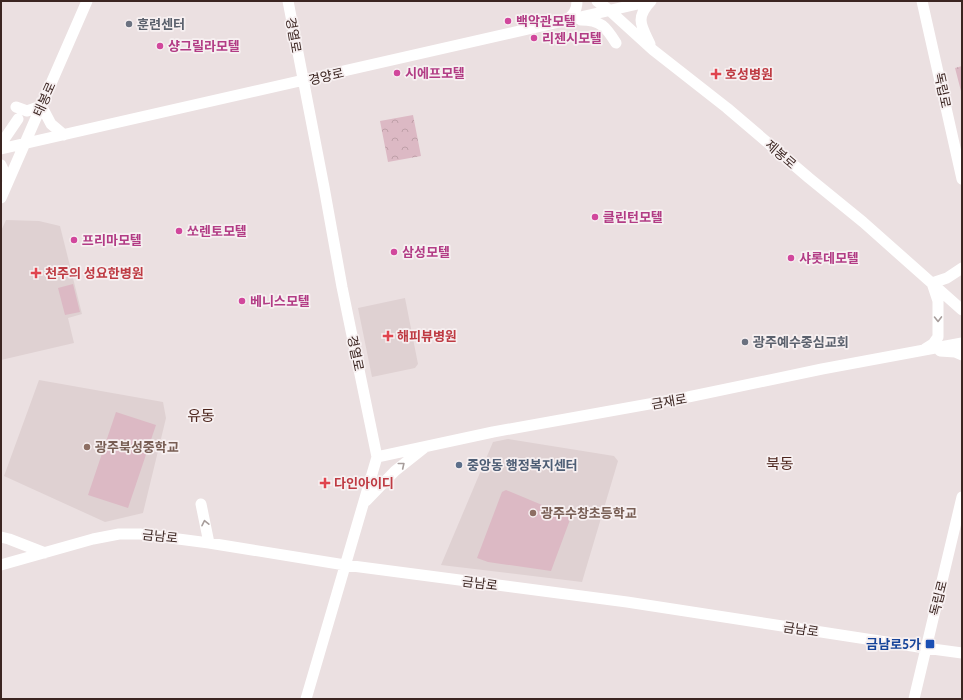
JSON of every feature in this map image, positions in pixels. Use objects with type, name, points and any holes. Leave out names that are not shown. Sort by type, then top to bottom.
[{"type":"street","name":"태봉로","points":[[1,198],[87,1]]},
{"type":"street","name":"경열로","points":[[288,1],[342,287],[377,457],[306,699]]},
{"type":"street","points":[[564,21],[575,12],[577,1]]},
{"type":"street","name":"제봉로","points":[[597,1],[653,50],[727,108],[863,222],[962,310]]},
{"type":"street","points":[[651,1],[643,10],[640,21],[653,50]]},
{"type":"street","name":"경양로","points":[[1,149],[651,1]]},
{"type":"street","name":"독립로","points":[[922,1],[960,161],[962,179]]},
{"type":"street","points":[[564,21],[587,20],[598,22],[606,28],[616,43]]},
{"type":"street","points":[[16,107],[26,111],[41,105],[51,124],[64,135]]},
{"type":"street","points":[[1,144],[18,119]]},
{"type":"street","points":[[1,165],[8,180]]},
{"type":"street","points":[[924,350],[933,344],[938,337],[938,301],[932,283],[947,278],[962,268]]},
{"type":"street","name":"금재로","points":[[377,457],[492,432],[688,397],[822,369],[962,343]]},
{"type":"street","points":[[924,350],[948,351],[962,355]]},
{"type":"street","points":[[364,503],[395,470],[427,446]]},
{"type":"street","name":"독립로","points":[[914,699],[962,497]]},
{"type":"street","points":[[201,504],[209,543]]},
{"type":"street","name":"금남로","points":[[1,565],[93,539],[119,534],[140,534],[209,543],[345,565],[626,602],[962,653]]},
{"type":"street","points":[[1,537],[45,553]]},
{"type":"shaded area","name":"천주의 성요한병원","points":[[6,220],[39,221],[60,226],[82,314],[68,318],[74,343],[1,360],[1,231]]},
{"type":"shaded area","name":"해피뷰병원","points":[[405,298],[418,364],[415,368],[372,377],[358,308]]},
{"type":"shaded area","name":"광주북성중학교","points":[[39,380],[163,402],[166,418],[143,513],[105,522],[4,476]]},
{"type":"shaded area","name":"광주수창초등학교","points":[[508,439],[614,456],[618,461],[582,582],[441,565],[493,442]]},
{"type":"green space","points":[[962,66],[962,95],[955,68]]},
{"type":"green space","points":[[413,115],[421,156],[388,162],[380,121]]},
{"type":"green space","points":[[73,284],[80,312],[65,315],[58,288]]},
{"type":"green space","points":[[116,412],[156,425],[128,508],[88,495]]},
{"type":"green space","points":[[506,490],[571,517],[551,571],[488,562],[477,558],[502,492]]},
{"type":"place","name":"백악관모텔","points":[[508,21]]},
{"type":"place","name":"훈련센터","points":[[129,24]]},
{"type":"place","name":"리젠시모텔","points":[[534,38]]},
{"type":"place","name":"샹그릴라모텔","points":[[160,46]]},
{"type":"place","name":"시에프모텔","points":[[397,73]]},
{"type":"place","name":"호성병원","points":[[716,74]]},
{"type":"place","name":"클린턴모텔","points":[[595,217]]},
{"type":"place","name":"쏘렌토모텔","points":[[179,231]]},
{"type":"place","name":"프리마모텔","points":[[74,240]]},
{"type":"place","name":"삼성모텔","points":[[394,252]]},
{"type":"place","name":"샤롯데모텔","points":[[791,258]]},
{"type":"place","name":"천주의 성요한병원","points":[[36,273]]},
{"type":"place","name":"베니스모텔","points":[[242,301]]},
{"type":"place","name":"해피뷰병원","points":[[388,336]]},
{"type":"place","name":"광주예수중심교회","points":[[745,342]]},
{"type":"place","name":"광주북성중학교","points":[[87,447]]},
{"type":"place","name":"중앙동 행정복지센터","points":[[459,465]]},
{"type":"place","name":"다인아이디","points":[[325,483]]},
{"type":"place","name":"광주수창초등학교","points":[[533,513]]},
{"type":"place","name":"금남로5가","points":[[930,644]]},
{"type":"district","name":"유동","points":[[201,416]]},
{"type":"district","name":"북동","points":[[780,464]]}]
